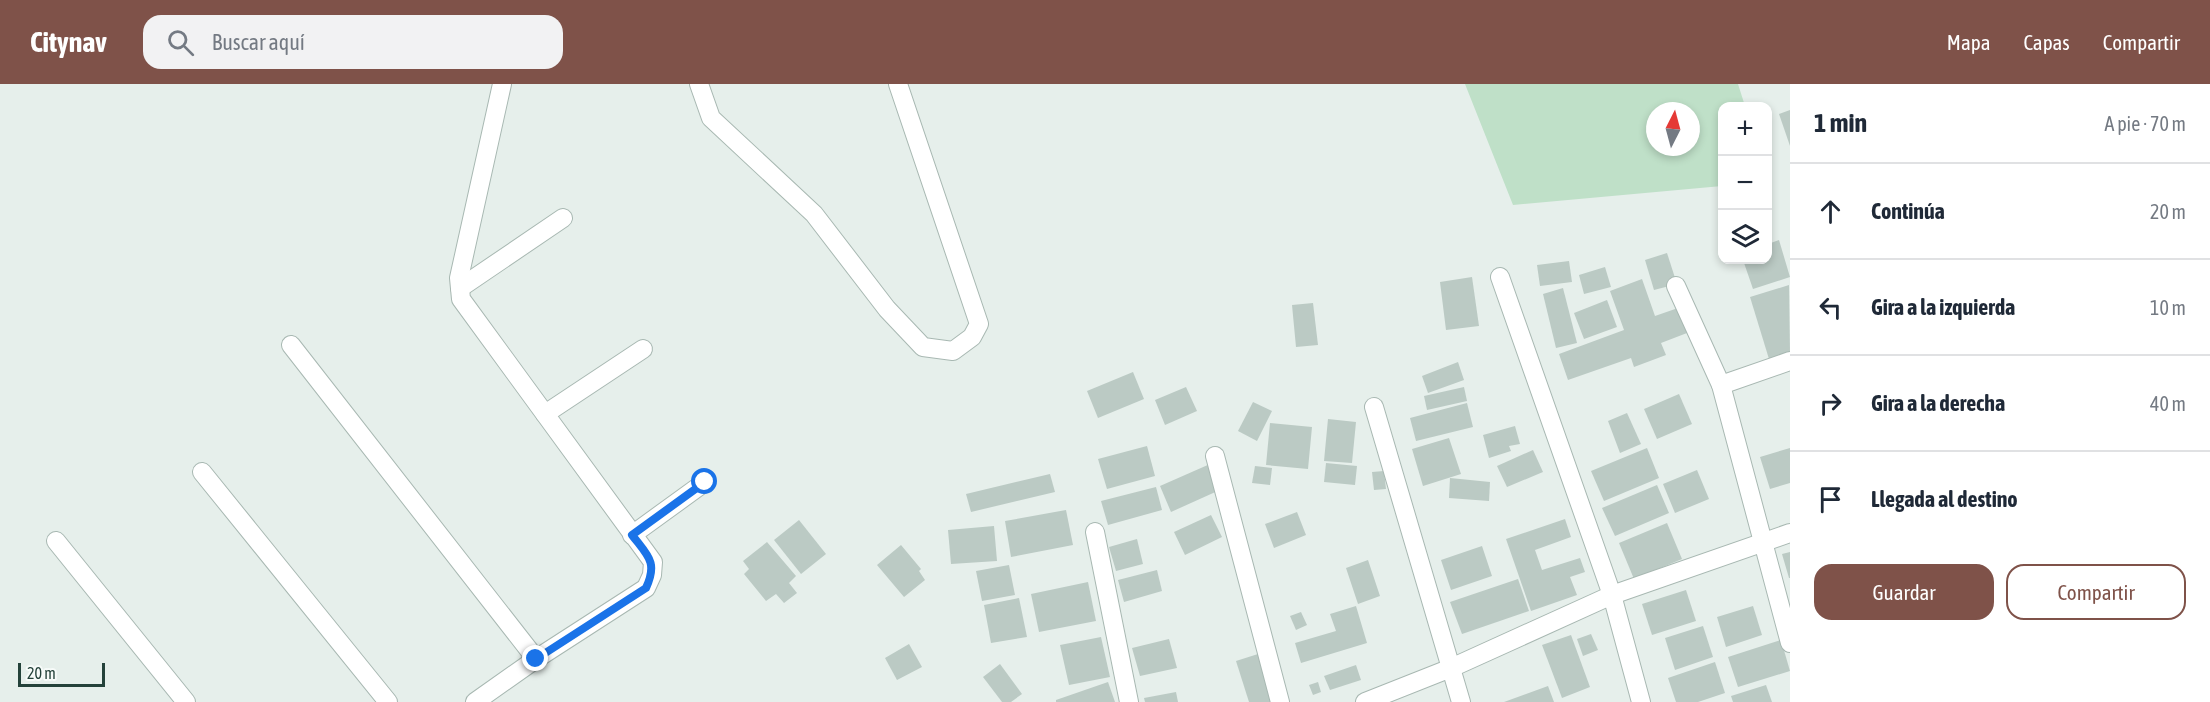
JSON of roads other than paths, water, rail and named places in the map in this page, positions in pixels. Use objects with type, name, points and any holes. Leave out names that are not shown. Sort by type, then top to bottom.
[{"type":"street","points":[[475,702],[536,659],[646,588],[652,575],[653,562],[461,298],[459,278],[502,84]]},
{"type":"street","points":[[699,84],[711,118],[814,214],[886,309],[923,347],[953,351],[972,337],[979,324],[898,84]]},
{"type":"street","points":[[460,288],[563,218]]},
{"type":"street","points":[[1500,277],[1612,595],[1641,702]]},
{"type":"street","points":[[1676,286],[1721,385],[1790,643]]},
{"type":"street","points":[[291,345],[536,659]]},
{"type":"street","points":[[545,414],[643,349]]},
{"type":"street","points":[[1721,385],[1790,361]]},
{"type":"street","points":[[1374,407],[1461,702]]},
{"type":"street","points":[[1215,456],[1280,702]]},
{"type":"street","points":[[202,472],[388,702]]},
{"type":"street","points":[[632,535],[705,482]]},
{"type":"street","points":[[1095,532],[1129,702]]},
{"type":"street","points":[[1365,702],[1451,668],[1612,595],[1790,533]]},
{"type":"street","points":[[56,541],[186,702]]}]
